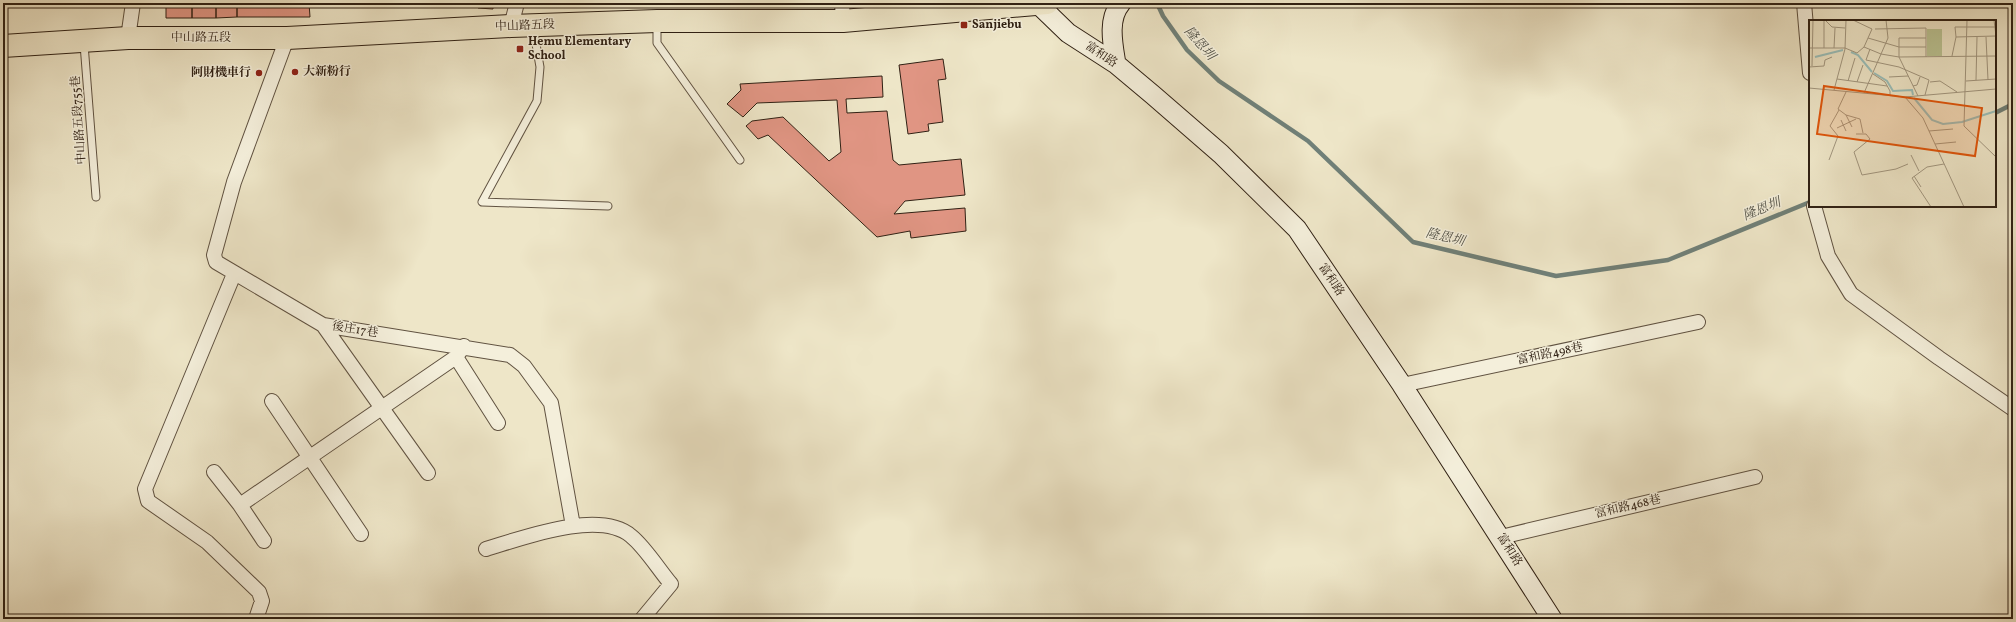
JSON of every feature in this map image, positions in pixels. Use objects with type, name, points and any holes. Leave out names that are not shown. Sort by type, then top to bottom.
[{"type":"main road","name":"中山路五段","points":[[3,46],[128,38],[287,38],[510,26],[533,27],[1042,4]]},
{"type":"street","points":[[128,38],[133,3]]},
{"type":"street","points":[[510,26],[517,3]]},
{"type":"street","points":[[1116,64],[1111,36],[1113,24],[1122,3]]},
{"type":"street","points":[[1804,3],[1809,61]]},
{"type":"street","name":"富和路","points":[[1042,4],[1068,33],[1116,64],[1221,154],[1297,228],[1402,385],[1501,537],[1552,619]]},
{"type":"street","name":"後庄17巷","points":[[287,38],[234,182],[214,255],[216,262],[234,274],[323,325],[460,352],[510,355],[524,366],[551,403],[573,526]]},
{"type":"street","points":[[1814,210],[1828,256],[1852,294],[1939,358],[2013,409]]},
{"type":"street","points":[[234,274],[145,489],[148,500],[207,542],[259,592],[262,601],[256,619]]},
{"type":"street","name":"富和路498巷","points":[[1402,385],[1698,322]]},
{"type":"street","points":[[323,325],[428,473]]},
{"type":"street","points":[[240,505],[383,408],[460,352],[498,423]]},
{"type":"street","points":[[272,401],[361,534]]},
{"type":"street","points":[[214,472],[240,505],[264,541]]},
{"type":"street","name":"富和路468巷","points":[[1501,537],[1755,477]]},
{"type":"street","points":[[486,549],[555,529],[573,526],[612,526],[631,536],[671,584],[642,619]]},
{"type":"lane","points":[[657,21],[657,43],[740,160]]},
{"type":"lane","points":[[533,27],[540,67],[538,102],[482,202],[608,206]]},
{"type":"lane","name":"中山路五段755巷","points":[[84,40],[96,197]]},
{"type":"building","points":[[166,3],[192,3],[192,18],[166,18]]},
{"type":"building","points":[[192,3],[216,3],[216,18],[192,18]]},
{"type":"building","points":[[216,3],[237,3],[237,17],[216,18]]},
{"type":"building","points":[[237,3],[309,3],[310,17],[237,17]]},
{"type":"building","points":[[478,3],[493,3],[493,9],[478,8]]},
{"type":"building","points":[[943,59],[946,79],[938,80],[943,122],[928,124],[929,131],[908,134],[899,65]]},
{"type":"building","points":[[882,76],[883,97],[846,99],[847,113],[887,111],[893,160],[899,165],[961,159],[965,195],[905,201],[894,214],[965,208],[966,231],[911,238],[910,231],[877,237],[768,135],[758,139],[746,126],[752,121],[783,117],[829,161],[841,152],[837,100],[757,103],[743,117],[727,104],[741,90],[740,84]]},
{"type":"waterway","name":"隆恩圳","points":[[1157,3],[1163,16],[1187,50],[1219,81],[1308,141],[1413,242],[1556,276],[1668,260],[1809,202]]},
{"type":"waterway","name":"隆恩圳","points":[[1996,112],[2013,104]]},
{"type":"place","name":"Sanjiebu","points":[[964,25]]},
{"type":"place","name":"Hemu Elementary School","points":[[520,49]]},
{"type":"place","name":"大新粉行","points":[[295,72]]},
{"type":"place","name":"阿財機車行","points":[[259,73]]}]
